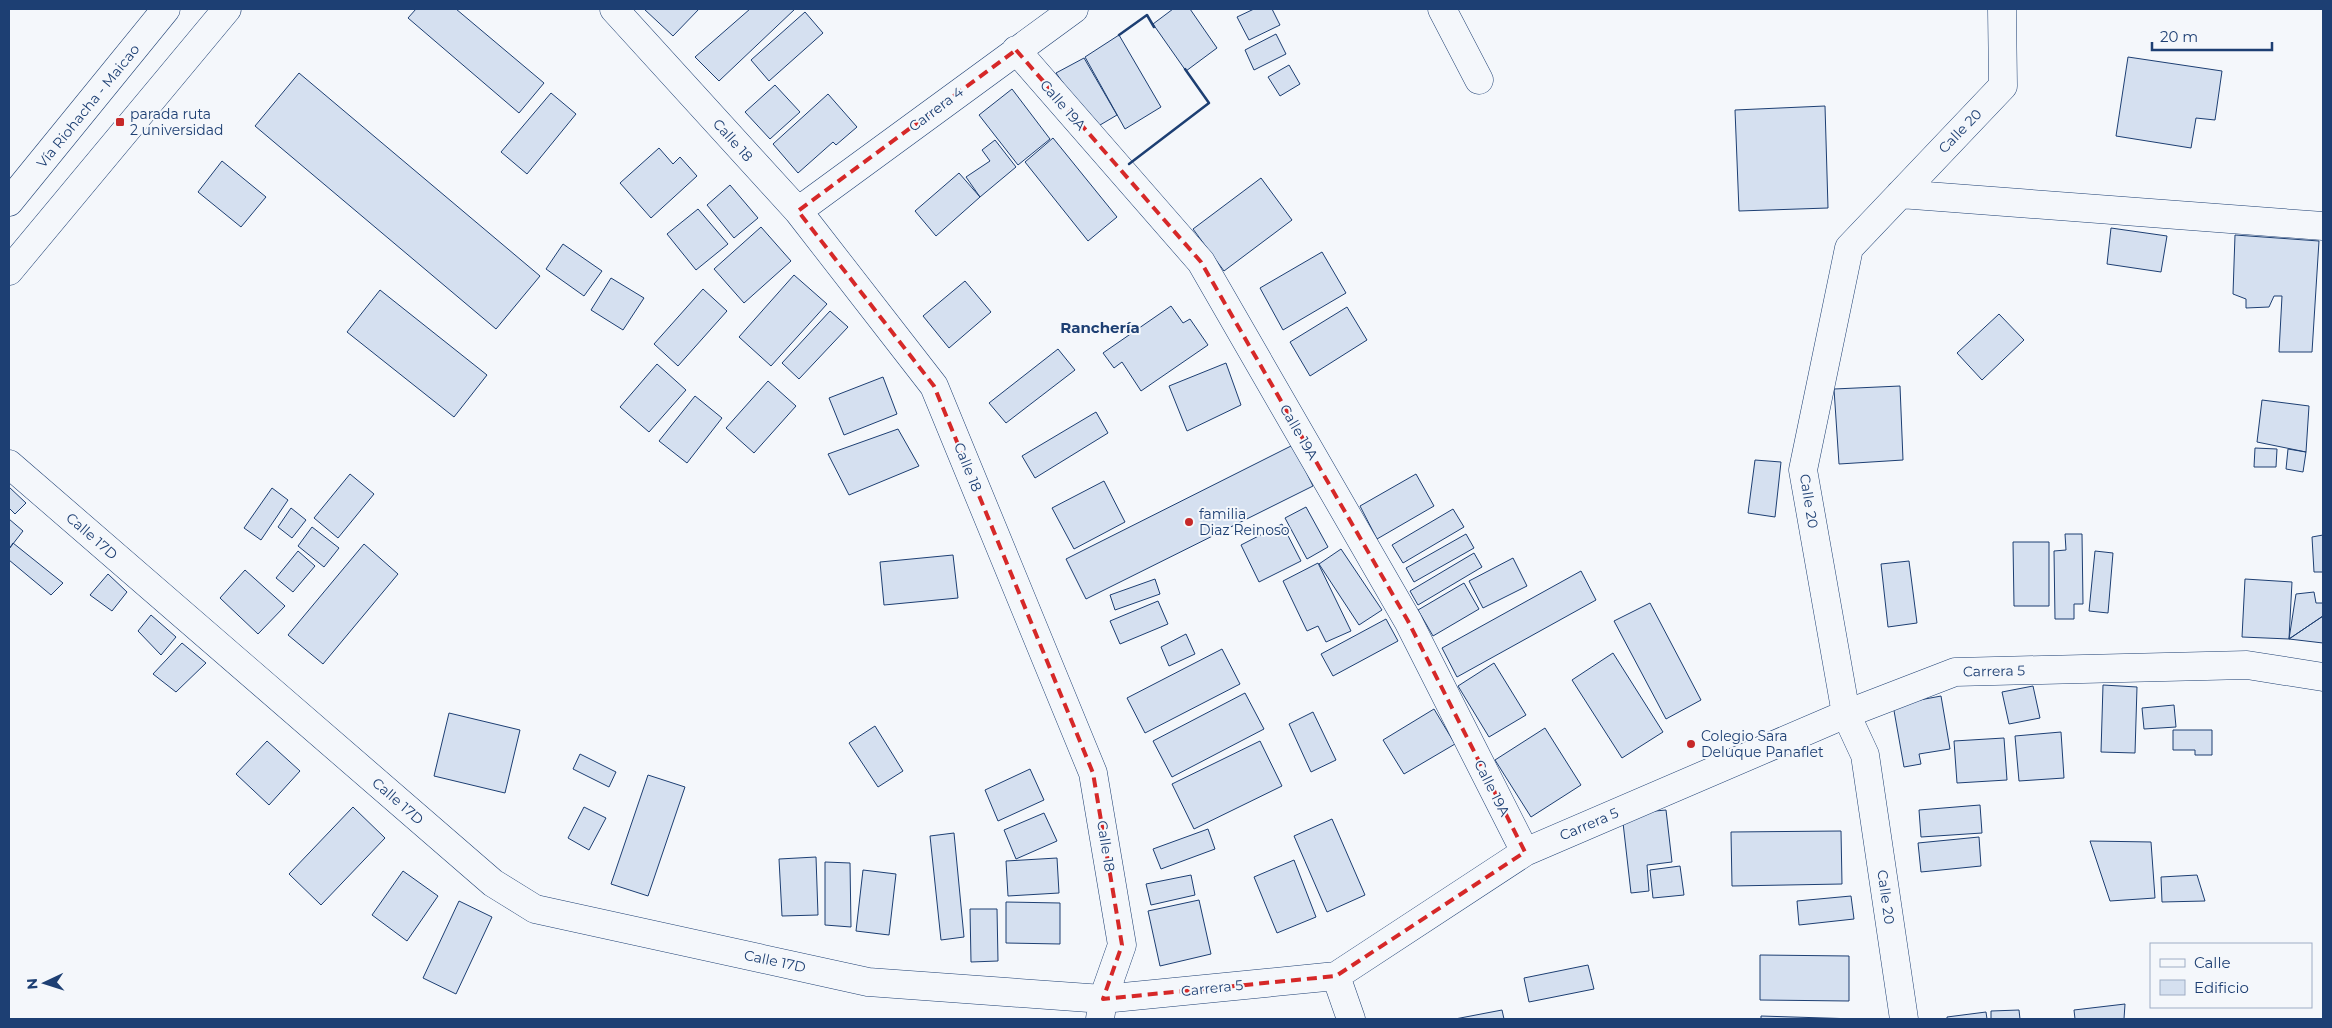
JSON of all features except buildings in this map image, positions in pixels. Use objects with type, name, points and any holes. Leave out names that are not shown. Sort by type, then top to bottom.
[{"type":"main road","name":"Vía Riohacha - Maicao","points":[[9,202],[166,9]]},
{"type":"main road","points":[[9,271],[227,9]]},
{"type":"main road","name":"Calle 18","points":[[614,9],[798,212],[934,386],[1093,773],[1122,945],[1102,1009]]},
{"type":"main road","name":"Carrera 4","points":[[798,212],[1074,9]]},
{"type":"main road","points":[[1442,9],[1478,80]]},
{"type":"main road","name":"Calle 20","points":[[1904,1019],[1865,755],[1846,714],[1803,470],[1848,248],[2003,86],[2002,9]]},
{"type":"main road","name":"Calle 19A","points":[[1016,50],[1201,262],[1408,622],[1524,852]]},
{"type":"main road","points":[[1900,194],[2323,226]]},
{"type":"main road","name":"Calle 17D","points":[[9,464],[493,883],[535,910],[868,982]]},
{"type":"main road","name":"Carrera 5","points":[[868,982],[1102,1009],[1336,976],[1524,852],[1846,714],[1955,672],[2247,665],[2323,677]]},
{"type":"main road","points":[[1336,976],[1351,1019]]},
{"type":"highlighted area","points":[[1016,50],[1201,262],[1408,621],[1525,852],[1336,976],[1103,999],[1122,945],[1093,773],[934,386],[798,211]]},
{"type":"wall","points":[[1119,35],[1147,15],[1154,27]]},
{"type":"wall","points":[[1129,164],[1209,103],[1185,69]]},
{"type":"place","name":"parada ruta 2 universidad","points":[[120,122]]},
{"type":"place","name":"familia Diaz Reinoso","points":[[1189,522]]},
{"type":"place","name":"Colegio Sara Deluque Panaflet","points":[[1691,744]]},
{"type":"district","name":"Ranchería","points":[[1100,327]]}]
